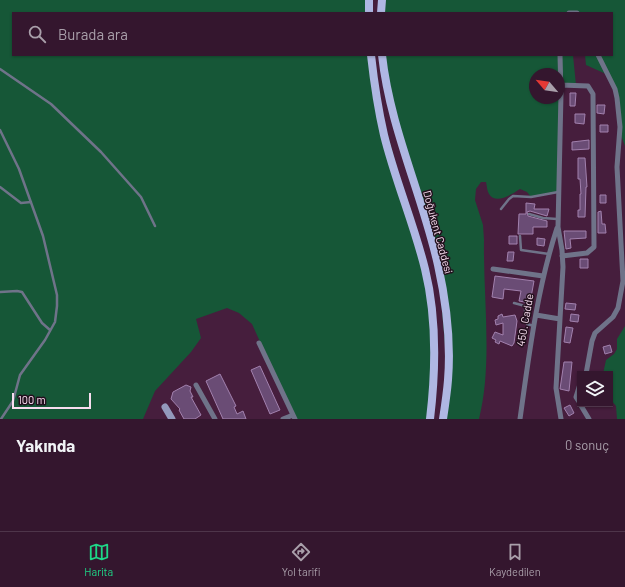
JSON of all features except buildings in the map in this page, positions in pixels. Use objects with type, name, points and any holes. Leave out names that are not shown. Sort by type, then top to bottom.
[{"type":"main road","points":[[369,12],[370,0]]},
{"type":"main road","points":[[381,12],[382,0]]},
{"type":"main road","name":"Doğukent Caddesi","points":[[371,56],[374,85],[385,136],[425,269],[430,297],[434,335],[435,378],[430,419]]},
{"type":"main road","name":"Doğukent Caddesi","points":[[382,56],[385,81],[397,131],[438,266],[447,334],[448,379],[443,419]]},
{"type":"street","points":[[560,56],[560,68]]},
{"type":"street","points":[[587,371],[592,341],[595,334],[613,317],[618,308],[623,281],[617,175],[620,127],[617,98],[615,89],[598,56]]},
{"type":"street","points":[[562,256],[587,253],[594,247],[593,102],[591,89],[588,86],[565,86]]},
{"type":"street","points":[[560,104],[558,227],[562,256],[556,388],[561,419]]},
{"type":"street","name":"450. Cadde","points":[[520,419],[543,276],[548,254],[558,227]]},
{"type":"street","points":[[493,269],[543,276]]},
{"type":"street","points":[[536,315],[560,319]]},
{"type":"street","points":[[259,342],[294,417],[283,419]]},
{"type":"street","points":[[196,385],[214,419]]},
{"type":"street","points":[[165,407],[172,419]]},
{"type":"street","points":[[582,407],[589,419]]},
{"type":"lane","points":[[0,69],[51,104],[101,152],[141,197],[155,226]]},
{"type":"lane","points":[[0,130],[19,169],[43,236],[57,295],[56,317],[50,330],[20,375],[12,401],[2,419]]},
{"type":"lane","points":[[0,187],[21,203],[31,202]]},
{"type":"lane","points":[[501,209],[513,196],[531,197],[558,192]]},
{"type":"lane","points":[[529,214],[543,218],[558,219]]},
{"type":"lane","points":[[520,236],[521,250],[548,254]]},
{"type":"lane","points":[[0,292],[22,292],[42,323],[50,330]]},
{"type":"lane","points":[[514,303],[530,307],[528,325]]},
{"type":"lane","points":[[525,310],[528,325]]},
{"type":"lane","points":[[528,325],[534,326]]},
{"type":"green space","points":[[0,0],[369,0],[369,12],[12,12],[12,56],[371,56],[374,85],[417,240],[434,335],[430,419],[295,419],[252,324],[239,313],[227,308],[196,319],[201,338],[191,352],[155,391],[143,419],[0,419]]},
{"type":"green space","points":[[382,0],[625,0],[625,146],[620,133],[617,98],[606,74],[586,65],[585,56],[613,56],[613,12],[381,12]]},
{"type":"green space","points":[[382,56],[573,56],[576,85],[565,85],[565,68],[529,68],[529,104],[561,104],[559,192],[531,197],[527,192],[520,189],[504,198],[496,199],[489,194],[486,182],[481,182],[476,189],[475,200],[483,225],[486,330],[486,376],[479,419],[443,419],[448,379],[438,266],[397,131]]},
{"type":"green space","points":[[625,326],[625,419],[617,419],[616,406],[613,402],[613,371],[604,371],[606,360],[614,354],[617,349],[617,339]]}]
